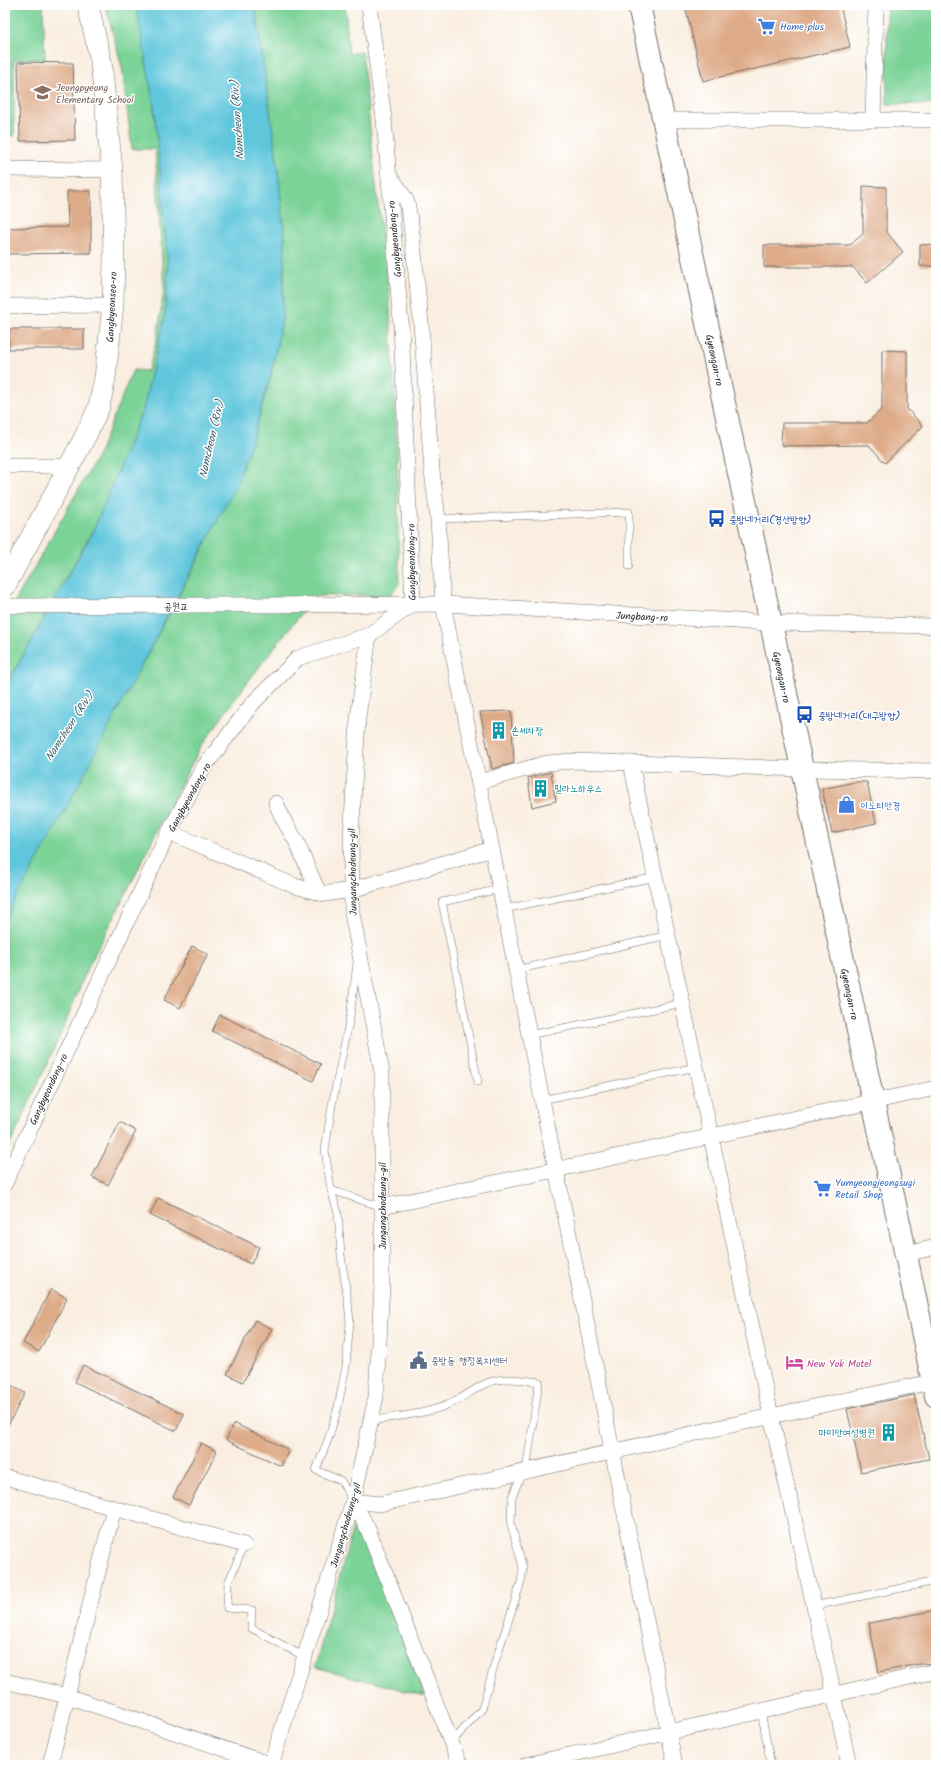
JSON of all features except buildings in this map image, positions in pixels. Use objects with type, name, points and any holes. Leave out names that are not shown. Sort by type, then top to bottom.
[{"type":"main road","name":"Gyeongan-ro","points":[[639,5],[935,1386]]},
{"type":"street","name":"Gangbyeonseo-ro","points":[[5,586],[69,466],[98,407],[105,378],[113,305],[114,255],[112,170],[101,62],[88,5]]},
{"type":"street","name":"Gangbyeondong-ro","points":[[5,1183],[169,832],[203,768],[252,703],[298,658],[369,635],[413,604],[403,356],[384,119],[369,5]]},
{"type":"street","points":[[873,120],[876,5]]},
{"type":"street","points":[[663,120],[936,120]]},
{"type":"street","points":[[5,169],[112,170]]},
{"type":"street","points":[[388,175],[407,202],[411,224],[421,323],[432,471],[438,519],[443,604],[675,1765]]},
{"type":"street","points":[[5,306],[113,305]]},
{"type":"street","points":[[5,466],[69,466]]},
{"type":"street","name":"Jungbang-ro","points":[[348,605],[443,604],[771,623],[936,626]]},
{"type":"street","name":"공원교","points":[[5,606],[348,605]]},
{"type":"street","name":"Jungangchodeung-gil","points":[[271,1765],[353,1501],[376,1397],[382,1284],[382,1072],[352,913],[351,890],[353,784],[358,718],[369,635]]},
{"type":"street","points":[[479,782],[554,762],[574,761],[802,769],[936,771]]},
{"type":"street","points":[[631,764],[771,1416],[849,1765]]},
{"type":"street","points":[[276,803],[283,819],[296,841],[320,893]]},
{"type":"street","points":[[169,832],[295,886],[320,893],[337,893],[351,890],[492,849]]},
{"type":"street","points":[[382,1207],[936,1088]]},
{"type":"street","points":[[906,1254],[936,1247]]},
{"type":"street","points":[[353,1501],[380,1504],[771,1416],[935,1386]]},
{"type":"street","points":[[5,1477],[244,1545]]},
{"type":"street","points":[[353,1501],[367,1527],[460,1765]]},
{"type":"street","points":[[50,1765],[114,1508]]},
{"type":"street","points":[[526,1765],[936,1671]]},
{"type":"street","points":[[6,1684],[67,1696],[271,1765]]},
{"type":"lane","points":[[438,519],[629,512],[629,566]]},
{"type":"lane","points":[[504,910],[656,877]]},
{"type":"lane","points":[[478,1082],[442,902],[500,889]]},
{"type":"lane","points":[[516,970],[668,935]]},
{"type":"lane","points":[[353,1501],[341,1481],[316,1470],[329,1437],[338,1407],[346,1366],[350,1322],[341,1255],[338,1213],[332,1190],[325,1150],[332,1105],[350,1017],[359,954]]},
{"type":"lane","points":[[529,1035],[683,1003]]},
{"type":"lane","points":[[542,1100],[697,1067]]},
{"type":"lane","points":[[332,1190],[382,1207]]},
{"type":"lane","points":[[371,1421],[424,1412],[446,1406],[486,1383],[496,1380],[512,1379],[539,1382],[525,1472],[512,1497],[511,1524],[523,1568],[520,1582],[482,1709],[451,1743]]},
{"type":"lane","points":[[244,1545],[228,1583],[227,1608],[252,1610],[251,1628],[305,1657]]},
{"type":"lane","points":[[814,1606],[936,1582]]},
{"type":"lane","points":[[761,1711],[772,1765]]},
{"type":"green space","points":[[5,5],[43,5],[45,59],[14,60],[14,136],[5,136]]},
{"type":"green space","points":[[105,5],[137,5],[149,71],[157,133],[168,261],[165,320],[148,395],[103,512],[5,688],[5,619],[99,453],[133,370],[148,371],[157,338],[164,290],[155,149],[132,149],[122,67]]},
{"type":"green space","points":[[255,5],[345,5],[349,54],[362,51],[389,291],[397,441],[399,584],[389,597],[366,595],[315,596],[249,680],[202,745],[168,808],[87,969],[64,1027],[5,1156],[5,923],[12,906],[197,562],[252,441],[271,374],[282,319],[285,240],[277,161]]},
{"type":"green space","points":[[887,5],[936,5],[936,104],[887,104]]},
{"type":"green space","points":[[354,1523],[359,1523],[425,1696],[315,1667]]},
{"type":"water","name":"Namcheon (Riv.)","points":[[136,5],[255,5],[277,161],[285,240],[282,319],[271,374],[252,441],[237,483],[66,809],[12,906],[5,923],[5,688],[93,531],[143,409],[165,316],[168,268],[155,113]]},
{"type":"place","name":"Home plus","points":[[767,26]]},
{"type":"place","name":"Jeongpyeong Elementary School","points":[[43,93]]},
{"type":"place","name":"중방네거리(경산방향)","points":[[716,519]]},
{"type":"place","name":"중방네거리(대구방향)","points":[[805,715]]},
{"type":"place","name":"손세차장","points":[[498,730]]},
{"type":"place","name":"밀라노하우스","points":[[541,788]]},
{"type":"place","name":"이노티안경","points":[[847,805]]},
{"type":"place","name":"Yumyeongjeongsugi Retail Shop","points":[[822,1188]]},
{"type":"place","name":"중방동 행정복지센터","points":[[418,1360]]},
{"type":"place","name":"New Yok Motel","points":[[794,1363]]},
{"type":"place","name":"마미안여성병원","points":[[888,1432]]}]
